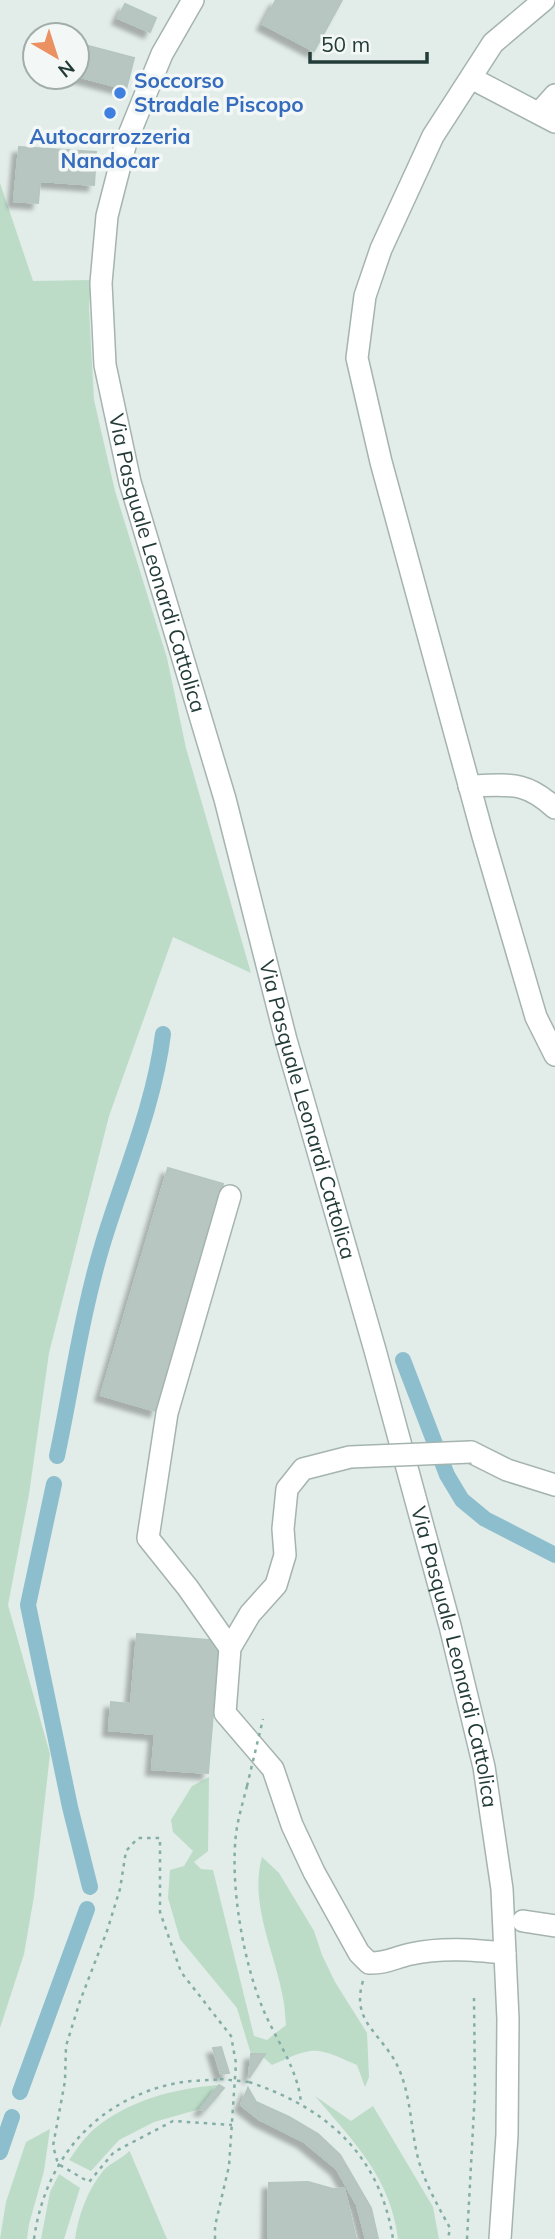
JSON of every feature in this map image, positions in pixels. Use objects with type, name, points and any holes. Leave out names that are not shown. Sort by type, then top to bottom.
[{"type":"street","name":"Via Pasquale Leonardi Cattolica","points":[[193,0],[162,54],[126,142],[107,216],[101,283],[105,365],[130,482],[225,799],[286,1040],[375,1350],[464,1679],[484,1767],[502,1889],[509,2070],[500,2239]]},
{"type":"street","points":[[544,0],[493,43],[433,136],[381,249],[365,296],[357,358],[381,462],[469,786],[536,1017],[555,1055]]},
{"type":"street","points":[[471,78],[547,118],[555,95]]},
{"type":"street","points":[[469,786],[508,785],[531,789],[555,808]]},
{"type":"street","points":[[230,1196],[167,1413],[148,1538],[188,1588],[230,1648]]},
{"type":"street","points":[[505,1953],[456,1948],[411,1954],[383,1964],[369,1963],[359,1953],[314,1872],[292,1825],[273,1769],[225,1713],[230,1648],[250,1614],[276,1585],[285,1555],[283,1529],[287,1489],[303,1469],[350,1457],[471,1452],[507,1470],[555,1485]]},
{"type":"street","points":[[523,1921],[555,1926]]},
{"type":"path","points":[[263,1719],[236,1834],[239,1910],[247,1956],[262,2006],[299,2087],[301,2103]]},
{"type":"path","points":[[215,2239],[215,2226],[229,2166],[232,2124],[236,2063],[231,2036],[181,1972],[160,1912],[160,1838],[138,1838],[126,1852],[120,1889],[66,2046],[65,2081],[53,2146],[58,2164],[89,2182],[114,2152],[173,2121],[232,2124]]},
{"type":"path","points":[[369,1963],[358,2001],[363,2018],[393,2058],[409,2101],[419,2164],[450,2228],[448,2239]]},
{"type":"path","points":[[467,2239],[475,2091],[474,1998]]},
{"type":"path","points":[[34,2239],[37,2215],[58,2164],[88,2128],[116,2106],[145,2092],[178,2083],[220,2080],[249,2082],[301,2103],[334,2126],[366,2164],[384,2201],[393,2239]]},
{"type":"green space","points":[[0,183],[33,281],[91,280],[89,308],[94,400],[115,491],[167,658],[186,748],[251,973],[173,937],[109,1116],[49,1353],[29,1494],[8,1605],[50,1754],[34,1896],[24,1954],[0,2028]]},
{"type":"green space","points":[[209,1777],[208,1851],[194,1862],[201,1869],[213,1870],[254,2036],[267,2040],[286,2025],[284,2001],[261,1910],[259,1875],[262,1857],[279,1873],[314,1931],[335,1982],[367,2033],[369,2077],[365,2087],[357,2065],[332,2054],[306,2052],[272,2065],[263,2057],[251,2054],[237,2008],[180,1939],[168,1898],[170,1870],[184,1866],[193,1851],[173,1832],[171,1820],[192,1786]]},
{"type":"green space","points":[[219,2085],[200,2109],[154,2122],[119,2140],[91,2171],[69,2160],[93,2130],[121,2111],[168,2093]]},
{"type":"green space","points":[[315,2096],[351,2121],[373,2106],[433,2207],[439,2239],[398,2239],[394,2217],[379,2179],[356,2145]]},
{"type":"green space","points":[[50,2129],[44,2171],[27,2239],[0,2239],[6,2202],[26,2142]]},
{"type":"green space","points":[[129,2151],[167,2239],[75,2239],[88,2194],[106,2168]]},
{"type":"green space","points":[[59,2174],[80,2188],[64,2239],[41,2239],[50,2192]]},
{"type":"building","points":[[276,0],[342,0],[314,51],[263,24]]},
{"type":"building","points":[[125,4],[156,18],[150,32],[118,18]]},
{"type":"building","points":[[91,47],[134,58],[126,89],[91,80]]},
{"type":"building","points":[[19,147],[96,152],[94,185],[40,181],[38,203],[14,201]]},
{"type":"building","points":[[168,1168],[223,1184],[156,1411],[101,1395]]},
{"type":"building","points":[[137,1634],[219,1641],[208,1773],[152,1769],[155,1734],[109,1730],[111,1702],[131,1704]]},
{"type":"building","points":[[221,2047],[229,2073],[221,2074],[213,2048]]},
{"type":"building","points":[[251,2054],[265,2054],[249,2078]]},
{"type":"building","points":[[219,2085],[224,2088],[205,2110],[200,2109]]},
{"type":"building","points":[[248,2088],[256,2102],[259,2119],[241,2105]]},
{"type":"building","points":[[256,2102],[318,2134],[340,2155],[371,2208],[378,2239],[366,2239],[357,2205],[337,2169],[303,2141],[259,2119]]},
{"type":"building","points":[[308,2182],[333,2189],[344,2188],[356,2239],[268,2239],[269,2183]]},
{"type":"waterway","points":[[57,1456],[96,1269],[146,1114],[163,1034]]},
{"type":"waterway","points":[[403,1360],[447,1475],[462,1500],[485,1519],[555,1555]]},
{"type":"waterway","points":[[54,1484],[28,1605],[70,1807],[90,1887]]},
{"type":"waterway","points":[[20,2092],[87,1909]]},
{"type":"waterway","points":[[0,2152],[12,2117]]},
{"type":"place","name":"Soccorso Stradale Piscopo","points":[[120,93]]},
{"type":"place","name":"Autocarrozzeria Nandocar","points":[[110,113]]}]
